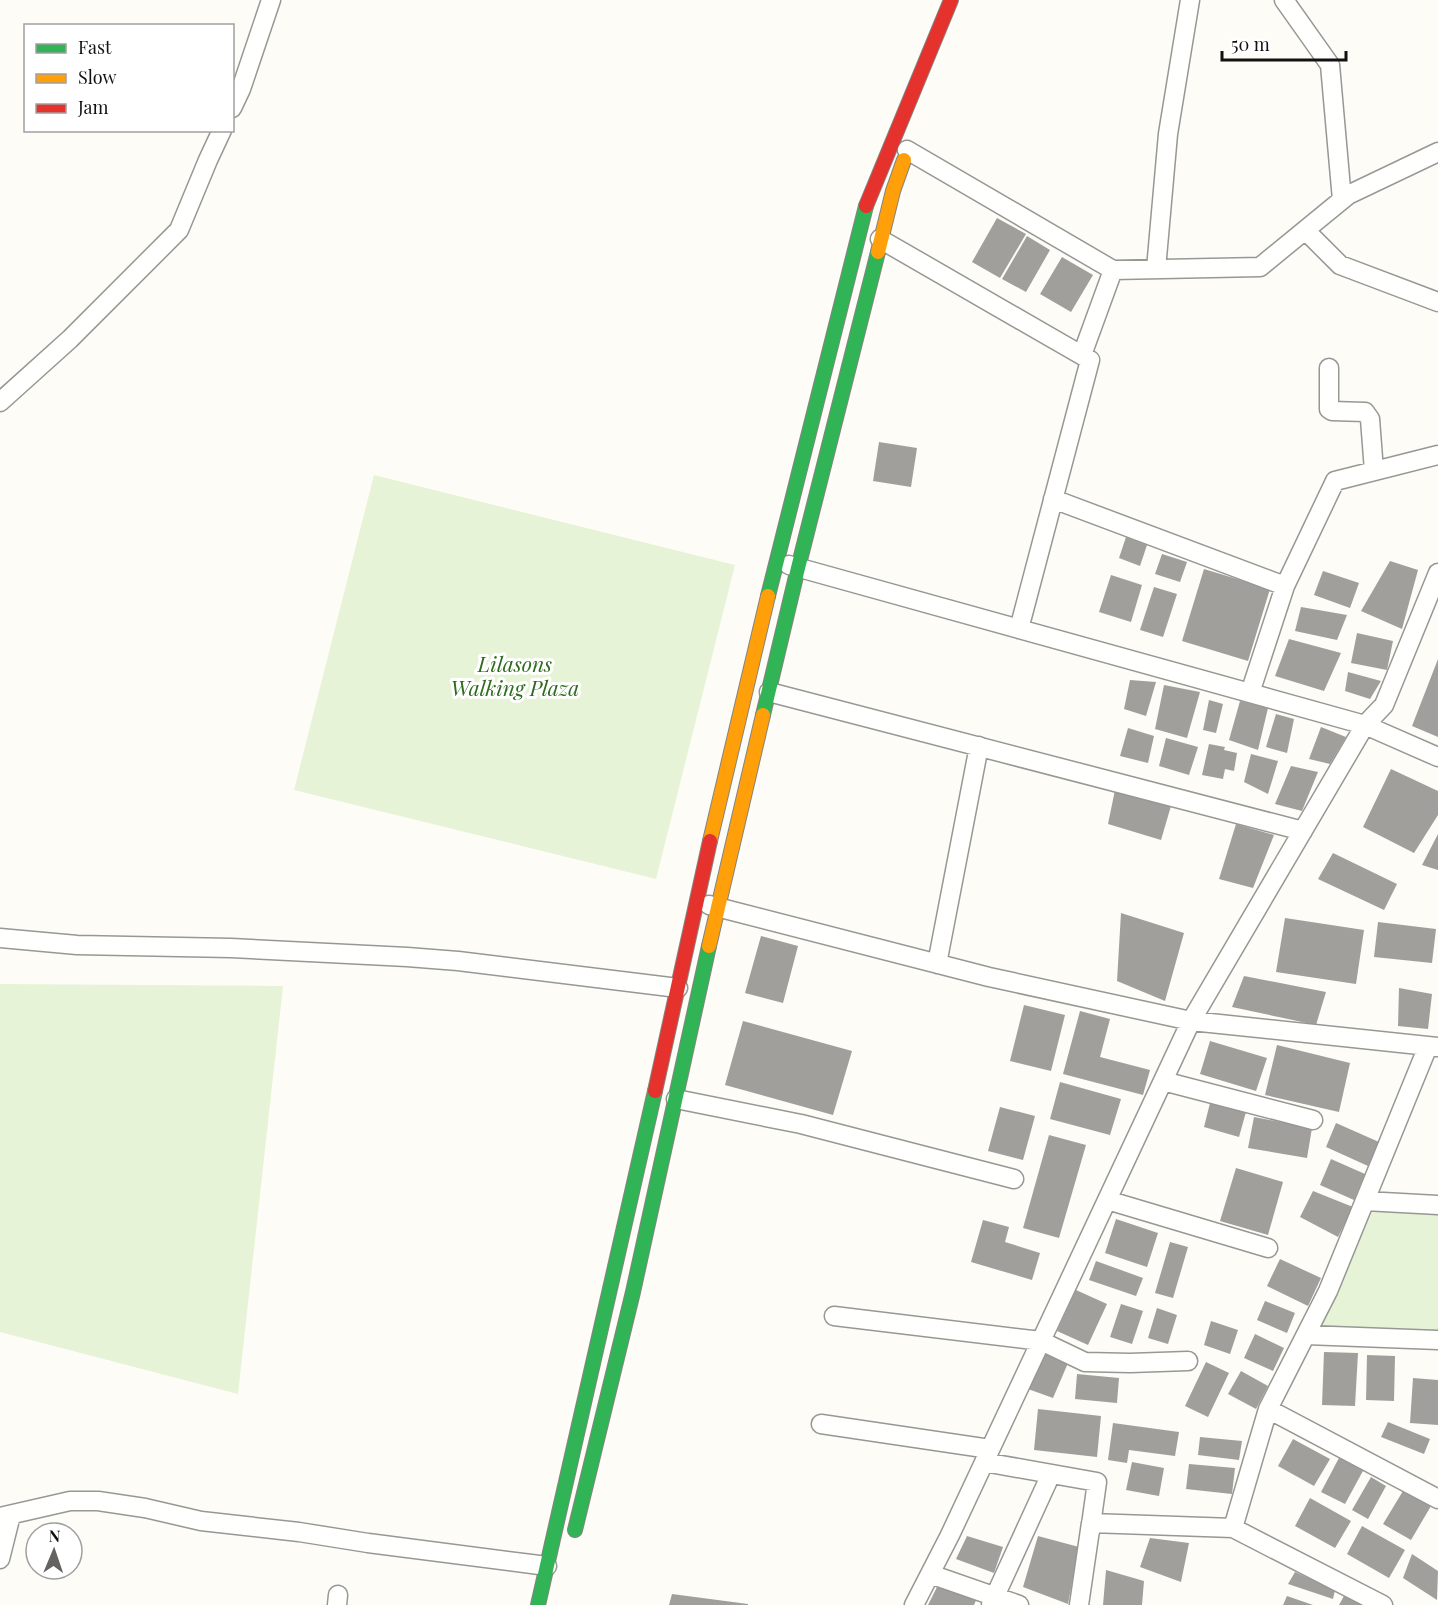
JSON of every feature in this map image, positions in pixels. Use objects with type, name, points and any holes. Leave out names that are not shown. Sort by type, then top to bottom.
[{"type":"main road","points":[[538,1605],[696,902],[776,562],[866,205],[951,0]]},
{"type":"main road","points":[[573,1538],[633,1292],[718,907],[798,568],[880,239],[893,190],[910,144]]},
{"type":"main road","points":[[644,1139],[666,1143]]},
{"type":"main road","points":[[587,1389],[608,1393]]},
{"type":"street","points":[[234,104],[271,0]]},
{"type":"street","points":[[1156,269],[1168,134],[1190,0]]},
{"type":"street","points":[[1284,0],[1330,65],[1342,200]]},
{"type":"street","points":[[0,402],[70,339],[179,230],[221,132]]},
{"type":"street","points":[[910,144],[1113,270],[1260,267],[1348,195],[1438,152]]},
{"type":"street","points":[[1305,230],[1340,265],[1438,302]]},
{"type":"street","points":[[880,239],[1090,360],[1019,629]]},
{"type":"street","points":[[1082,355],[1113,270]]},
{"type":"street","points":[[1329,368],[1329,410],[1365,412],[1370,419],[1374,471]]},
{"type":"street","points":[[1250,693],[1285,586],[1335,481],[1438,455]]},
{"type":"street","points":[[1053,499],[1285,586]]},
{"type":"street","points":[[776,562],[1365,725],[1438,757]]},
{"type":"street","points":[[914,1605],[987,1456],[1191,1021],[1365,725],[1384,705],[1438,573]]},
{"type":"street","points":[[769,692],[1303,831]]},
{"type":"street","points":[[937,964],[979,747]]},
{"type":"street","points":[[696,902],[989,978],[1191,1021],[1433,1046],[1328,1291],[1268,1410],[1233,1528]]},
{"type":"street","points":[[0,938],[77,945],[231,948],[407,957],[458,961],[678,988]]},
{"type":"street","points":[[1163,1081],[1313,1120]]},
{"type":"street","points":[[676,1099],[801,1124],[1014,1179]]},
{"type":"street","points":[[1107,1200],[1268,1248]]},
{"type":"street","points":[[1365,1202],[1438,1205]]},
{"type":"street","points":[[834,1316],[1041,1341],[1085,1362],[1130,1364],[1188,1361]]},
{"type":"street","points":[[1306,1335],[1438,1340]]},
{"type":"street","points":[[1268,1410],[1438,1499]]},
{"type":"street","points":[[821,1424],[987,1456],[1051,1474],[1097,1482],[1079,1605]]},
{"type":"street","points":[[992,1600],[1051,1474]]},
{"type":"street","points":[[0,1559],[6,1516],[70,1501],[98,1501],[146,1508],[201,1521],[547,1566]]},
{"type":"street","points":[[1089,1535],[1092,1523],[1233,1528],[1383,1605]]},
{"type":"street","points":[[930,1574],[992,1600],[1019,1605]]},
{"type":"green space","name":"Lilasons Walking Plaza","points":[[374,475],[735,565],[656,879],[294,790]]},
{"type":"green space","points":[[0,984],[283,986],[238,1394],[0,1332]]},
{"type":"green space","points":[[1370,1208],[1438,1212],[1438,1334],[1320,1326]]},
{"type":"building","points":[[997,218],[1026,234],[1000,278],[972,262]]},
{"type":"building","points":[[1027,236],[1050,250],[1026,292],[1002,279]]},
{"type":"building","points":[[1062,257],[1093,275],[1071,312],[1040,294]]},
{"type":"building","points":[[879,442],[917,448],[911,487],[873,481]]},
{"type":"building","points":[[1126,537],[1147,545],[1140,566],[1119,558]]},
{"type":"building","points":[[1162,554],[1187,562],[1180,582],[1155,574]]},
{"type":"building","points":[[1390,561],[1418,570],[1402,629],[1361,611]]},
{"type":"building","points":[[1204,569],[1270,589],[1248,661],[1182,641]]},
{"type":"building","points":[[1323,571],[1359,583],[1350,608],[1314,595]]},
{"type":"building","points":[[1111,575],[1142,585],[1131,622],[1099,612]]},
{"type":"building","points":[[1154,587],[1177,594],[1163,637],[1140,630]]},
{"type":"building","points":[[1301,607],[1347,615],[1337,640],[1295,631]]},
{"type":"building","points":[[1357,633],[1393,641],[1387,670],[1351,663]]},
{"type":"building","points":[[1289,639],[1341,653],[1324,691],[1275,676]]},
{"type":"building","points":[[1438,659],[1438,737],[1412,726]]},
{"type":"building","points":[[1348,672],[1381,681],[1370,699],[1345,691]]},
{"type":"building","points":[[1130,680],[1156,682],[1146,716],[1124,709]]},
{"type":"building","points":[[1164,685],[1200,692],[1187,738],[1155,729]]},
{"type":"building","points":[[1209,700],[1223,704],[1216,733],[1203,730]]},
{"type":"building","points":[[1240,701],[1268,708],[1258,750],[1229,740]]},
{"type":"building","points":[[1276,714],[1294,719],[1287,753],[1266,747]]},
{"type":"building","points":[[1321,727],[1346,737],[1330,764],[1309,759]]},
{"type":"building","points":[[1128,728],[1154,736],[1148,763],[1120,756]]},
{"type":"building","points":[[1166,738],[1198,747],[1189,775],[1159,766]]},
{"type":"building","points":[[1209,744],[1225,747],[1224,750],[1237,753],[1234,771],[1225,769],[1223,779],[1202,775]]},
{"type":"building","points":[[1251,754],[1278,761],[1268,794],[1244,782]]},
{"type":"building","points":[[1291,766],[1318,772],[1302,811],[1275,804]]},
{"type":"building","points":[[1391,769],[1438,791],[1438,815],[1414,853],[1363,827]]},
{"type":"building","points":[[1115,790],[1171,806],[1161,840],[1108,824]]},
{"type":"building","points":[[1236,824],[1274,835],[1253,888],[1219,879]]},
{"type":"building","points":[[1438,834],[1438,870],[1422,865]]},
{"type":"building","points":[[1333,853],[1397,884],[1384,910],[1318,879]]},
{"type":"building","points":[[1121,913],[1184,933],[1165,1001],[1117,981]]},
{"type":"building","points":[[1285,918],[1364,930],[1356,984],[1276,972]]},
{"type":"building","points":[[1378,922],[1436,929],[1432,963],[1374,957]]},
{"type":"building","points":[[761,936],[798,946],[783,1003],[745,993]]},
{"type":"building","points":[[1244,976],[1326,992],[1316,1025],[1232,1007]]},
{"type":"building","points":[[1399,988],[1432,994],[1428,1029],[1398,1026]]},
{"type":"building","points":[[1024,1005],[1065,1015],[1051,1071],[1010,1061]]},
{"type":"building","points":[[1080,1011],[1110,1019],[1100,1057],[1150,1070],[1143,1095],[1063,1074]]},
{"type":"building","points":[[743,1021],[852,1051],[833,1115],[725,1085]]},
{"type":"building","points":[[1210,1041],[1267,1058],[1256,1091],[1200,1074]]},
{"type":"building","points":[[1277,1045],[1350,1063],[1339,1112],[1265,1095]]},
{"type":"building","points":[[1060,1082],[1121,1099],[1110,1135],[1050,1119]]},
{"type":"building","points":[[1210,1103],[1246,1112],[1239,1137],[1204,1127]]},
{"type":"building","points":[[1000,1107],[1035,1116],[1023,1160],[988,1151]]},
{"type":"building","points":[[1254,1117],[1312,1128],[1307,1158],[1248,1148]]},
{"type":"building","points":[[1336,1123],[1379,1142],[1368,1166],[1326,1147]]},
{"type":"building","points":[[1049,1135],[1086,1145],[1059,1238],[1023,1228]]},
{"type":"building","points":[[1331,1159],[1365,1174],[1354,1200],[1320,1185]]},
{"type":"building","points":[[1236,1168],[1283,1182],[1268,1235],[1220,1221]]},
{"type":"building","points":[[1313,1191],[1353,1207],[1338,1237],[1300,1217]]},
{"type":"building","points":[[1116,1219],[1158,1233],[1147,1267],[1105,1253]]},
{"type":"building","points":[[983,1220],[1009,1227],[1005,1242],[1040,1253],[1032,1280],[971,1262]]},
{"type":"building","points":[[1170,1242],[1188,1247],[1173,1298],[1155,1293]]},
{"type":"building","points":[[1280,1259],[1321,1278],[1308,1306],[1267,1286]]},
{"type":"building","points":[[1096,1261],[1143,1278],[1136,1296],[1089,1280]]},
{"type":"building","points":[[1076,1290],[1107,1304],[1088,1345],[1057,1331]]},
{"type":"building","points":[[1265,1301],[1295,1313],[1287,1333],[1257,1320]]},
{"type":"building","points":[[1121,1304],[1143,1311],[1132,1344],[1110,1337]]},
{"type":"building","points":[[1157,1308],[1177,1315],[1168,1344],[1148,1338]]},
{"type":"building","points":[[1211,1321],[1238,1330],[1230,1354],[1204,1345]]},
{"type":"building","points":[[1255,1334],[1284,1348],[1273,1371],[1244,1358]]},
{"type":"building","points":[[1324,1352],[1358,1353],[1355,1406],[1322,1405]]},
{"type":"building","points":[[1043,1353],[1068,1363],[1053,1398],[1028,1389]]},
{"type":"building","points":[[1367,1355],[1395,1356],[1394,1401],[1366,1400]]},
{"type":"building","points":[[1206,1362],[1229,1373],[1208,1417],[1185,1406]]},
{"type":"building","points":[[1241,1371],[1268,1386],[1256,1409],[1228,1394]]},
{"type":"building","points":[[1077,1374],[1119,1378],[1117,1403],[1075,1399]]},
{"type":"building","points":[[1413,1378],[1438,1380],[1438,1425],[1410,1423]]},
{"type":"building","points":[[1038,1409],[1101,1416],[1097,1457],[1034,1450]]},
{"type":"building","points":[[1388,1422],[1430,1439],[1424,1454],[1381,1437]]},
{"type":"building","points":[[1113,1423],[1179,1432],[1175,1456],[1129,1450],[1127,1463],[1108,1460]]},
{"type":"building","points":[[1200,1437],[1242,1441],[1239,1460],[1198,1455]]},
{"type":"building","points":[[1293,1439],[1330,1459],[1314,1486],[1278,1466]]},
{"type":"building","points":[[1340,1456],[1364,1469],[1345,1504],[1321,1492]]},
{"type":"building","points":[[1132,1462],[1164,1468],[1159,1496],[1126,1490]]},
{"type":"building","points":[[1189,1464],[1235,1468],[1232,1494],[1186,1489]]},
{"type":"building","points":[[1371,1477],[1386,1486],[1368,1519],[1352,1510]]},
{"type":"building","points":[[1403,1491],[1431,1506],[1411,1540],[1383,1524]]},
{"type":"building","points":[[1310,1498],[1351,1521],[1335,1548],[1295,1526]]},
{"type":"building","points":[[1362,1526],[1405,1550],[1389,1578],[1347,1554]]},
{"type":"building","points":[[967,1536],[1003,1547],[994,1573],[956,1559]]},
{"type":"building","points":[[1038,1536],[1079,1547],[1068,1604],[1023,1587]]},
{"type":"building","points":[[1150,1538],[1189,1543],[1181,1582],[1140,1567]]},
{"type":"building","points":[[1412,1554],[1438,1571],[1437,1600],[1403,1578]]},
{"type":"building","points":[[1106,1570],[1144,1581],[1142,1605],[1103,1605]]},
{"type":"building","points":[[1295,1572],[1335,1590],[1333,1599],[1288,1584]]},
{"type":"building","points":[[938,1585],[977,1598],[974,1605],[928,1605]]},
{"type":"building","points":[[672,1594],[748,1604],[748,1605],[669,1605]]},
{"type":"building","points":[[1345,1594],[1364,1605],[1339,1605]]},
{"type":"building","points":[[1287,1596],[1313,1605],[1283,1605]]},
{"type":"traffic: fast","points":[[768,596],[866,206]]},
{"type":"traffic: fast","points":[[763,715],[878,252]]},
{"type":"traffic: fast","points":[[575,1530],[633,1292],[709,946]]},
{"type":"traffic: fast","points":[[538,1605],[655,1091]]},
{"type":"traffic: slow","points":[[878,252],[893,191],[904,160]]},
{"type":"traffic: slow","points":[[710,841],[768,596]]},
{"type":"traffic: slow","points":[[709,946],[763,715]]},
{"type":"traffic: jam","points":[[866,206],[951,0]]},
{"type":"traffic: jam","points":[[655,1091],[710,841]]}]
